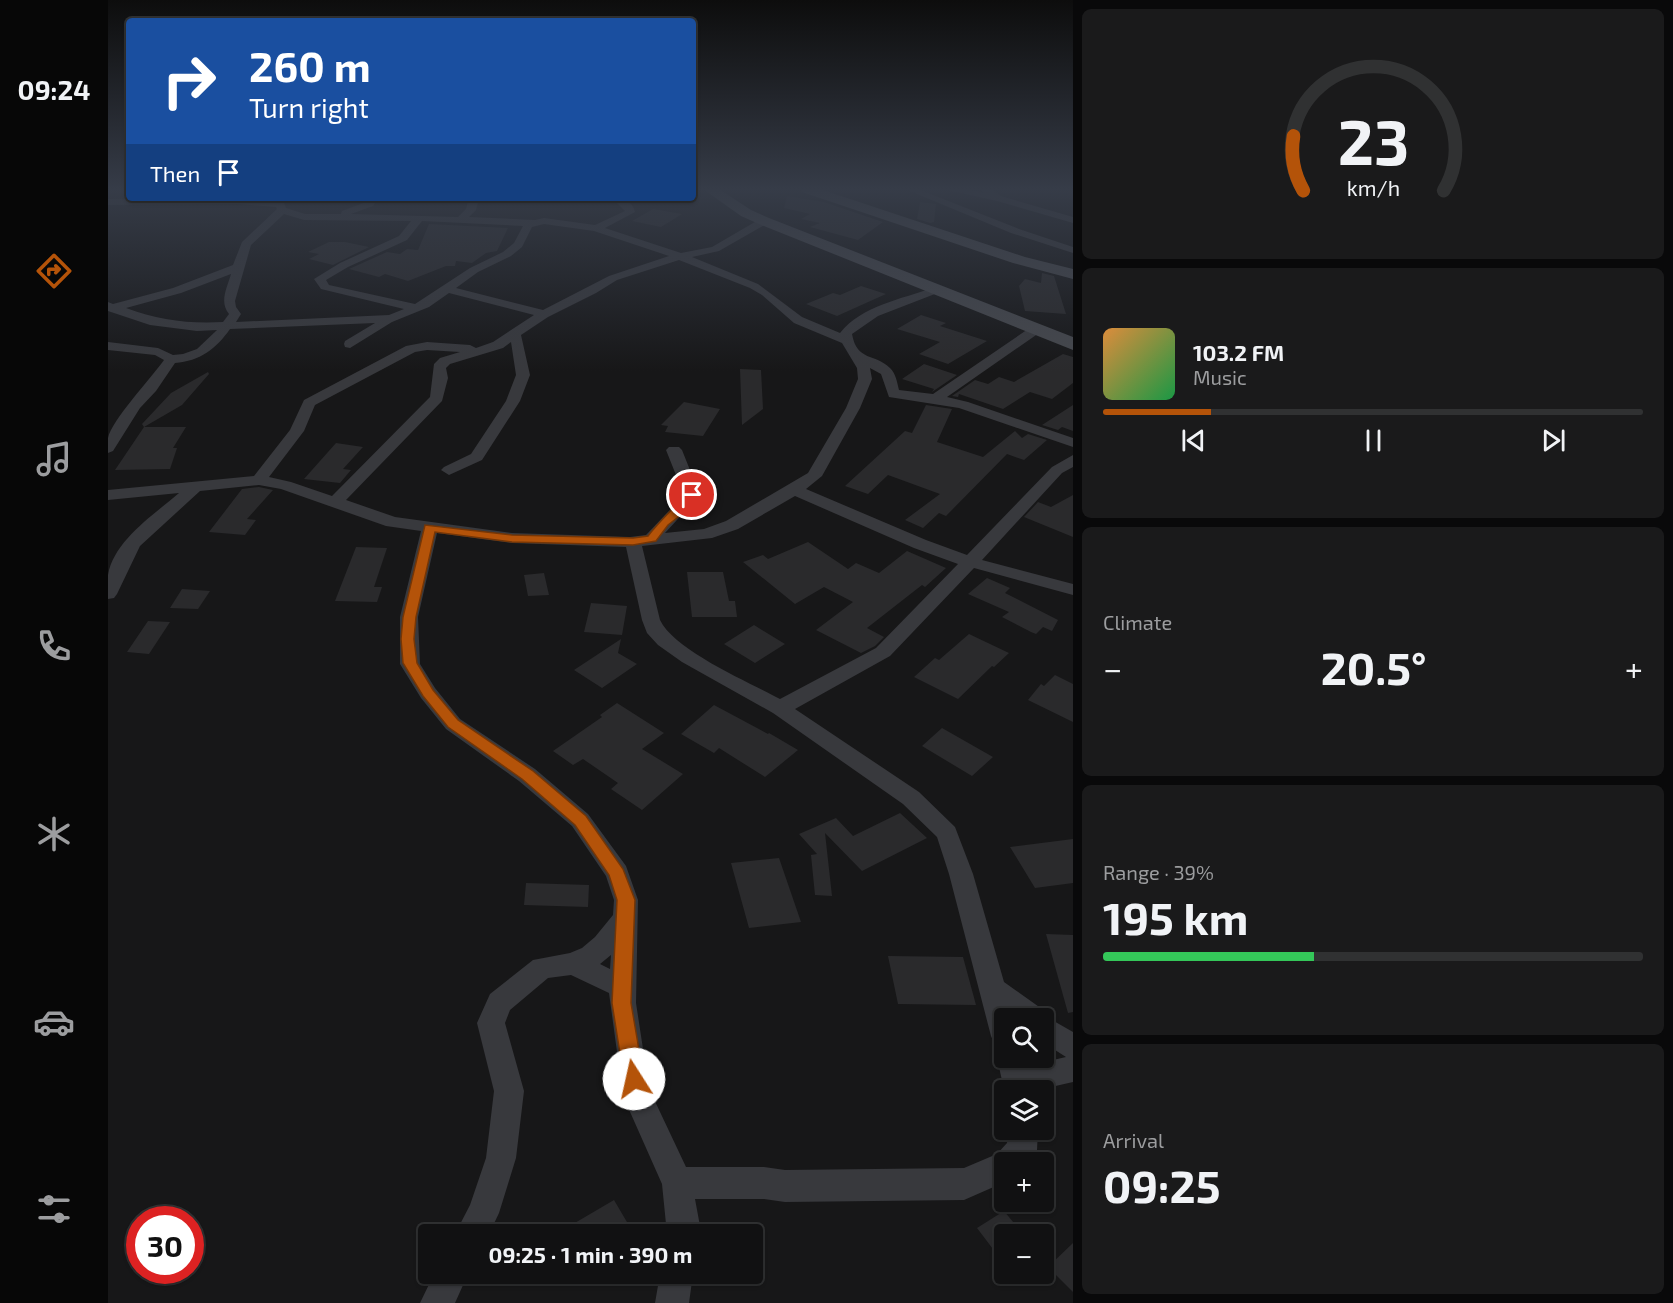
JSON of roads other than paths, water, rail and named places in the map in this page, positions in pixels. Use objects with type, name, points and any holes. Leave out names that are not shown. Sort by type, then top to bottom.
[{"type":"street","points":[[108,346],[158,352],[171,359],[184,360],[203,352],[223,335],[236,314],[230,309],[229,301],[243,250]]},
{"type":"street","points":[[377,250],[337,268],[320,279],[325,287],[417,308]]},
{"type":"street","points":[[350,344],[391,319],[417,308],[474,270],[512,250]]},
{"type":"street","points":[[660,250],[754,286],[798,320],[847,340]]},
{"type":"street","points":[[335,502],[437,398],[441,378],[439,367],[445,361],[498,345],[544,314],[592,291],[612,278],[678,256],[711,250]]},
{"type":"street","points":[[835,250],[1073,344]]},
{"type":"street","points":[[987,250],[1073,274]]},
{"type":"street","points":[[109,308],[207,281],[240,266]]},
{"type":"street","points":[[447,289],[544,314]]},
{"type":"street","points":[[108,495],[259,480],[285,485],[392,522],[512,538],[643,540],[706,534],[732,525],[814,476],[853,408],[865,379],[861,360],[847,340],[846,333],[849,328],[876,312],[936,291]]},
{"type":"street","points":[[109,308],[159,323],[197,327],[391,319]]},
{"type":"street","points":[[936,399],[1035,330]]},
{"type":"street","points":[[449,470],[477,457],[513,401],[523,375],[517,338],[513,336]]},
{"type":"street","points":[[259,480],[297,431],[309,403],[323,393],[411,349],[443,347],[481,350]]},
{"type":"street","points":[[108,448],[134,406],[171,359]]},
{"type":"street","points":[[861,360],[883,369],[888,374],[891,391],[894,394],[963,405],[1073,443]]},
{"type":"street","points":[[643,540],[682,508],[692,495],[674,450]]},
{"type":"street","points":[[780,708],[883,652],[1057,470],[1073,460]]},
{"type":"street","points":[[108,594],[127,551],[134,542],[196,486]]},
{"type":"street","points":[[794,490],[920,544],[970,562],[1073,590]]},
{"type":"street","points":[[430,528],[409,617],[410,663],[428,693],[453,724],[527,775],[580,820],[617,873],[626,900],[622,1003],[638,1096],[677,1183],[684,1224]]},
{"type":"street","points":[[643,540],[651,620],[657,633],[689,658],[780,708],[911,798],[947,833],[961,873],[997,1008]]},
{"type":"street","points":[[477,1224],[483,1213],[501,1158],[509,1091],[491,1023],[500,1002],[543,968],[573,964],[591,956],[604,945],[625,918]]},
{"type":"street","points":[[573,964],[622,987]]},
{"type":"street","points":[[992,988],[1019,1008]]},
{"type":"street","points":[[1054,1035],[1073,1047]]},
{"type":"street","points":[[1016,1077],[1073,1069]]},
{"type":"street","points":[[677,1183],[764,1183],[785,1186],[964,1184],[994,1171]]},
{"type":"street","points":[[436,1303],[446,1284]]},
{"type":"street","points":[[672,1303],[675,1284]]}]
